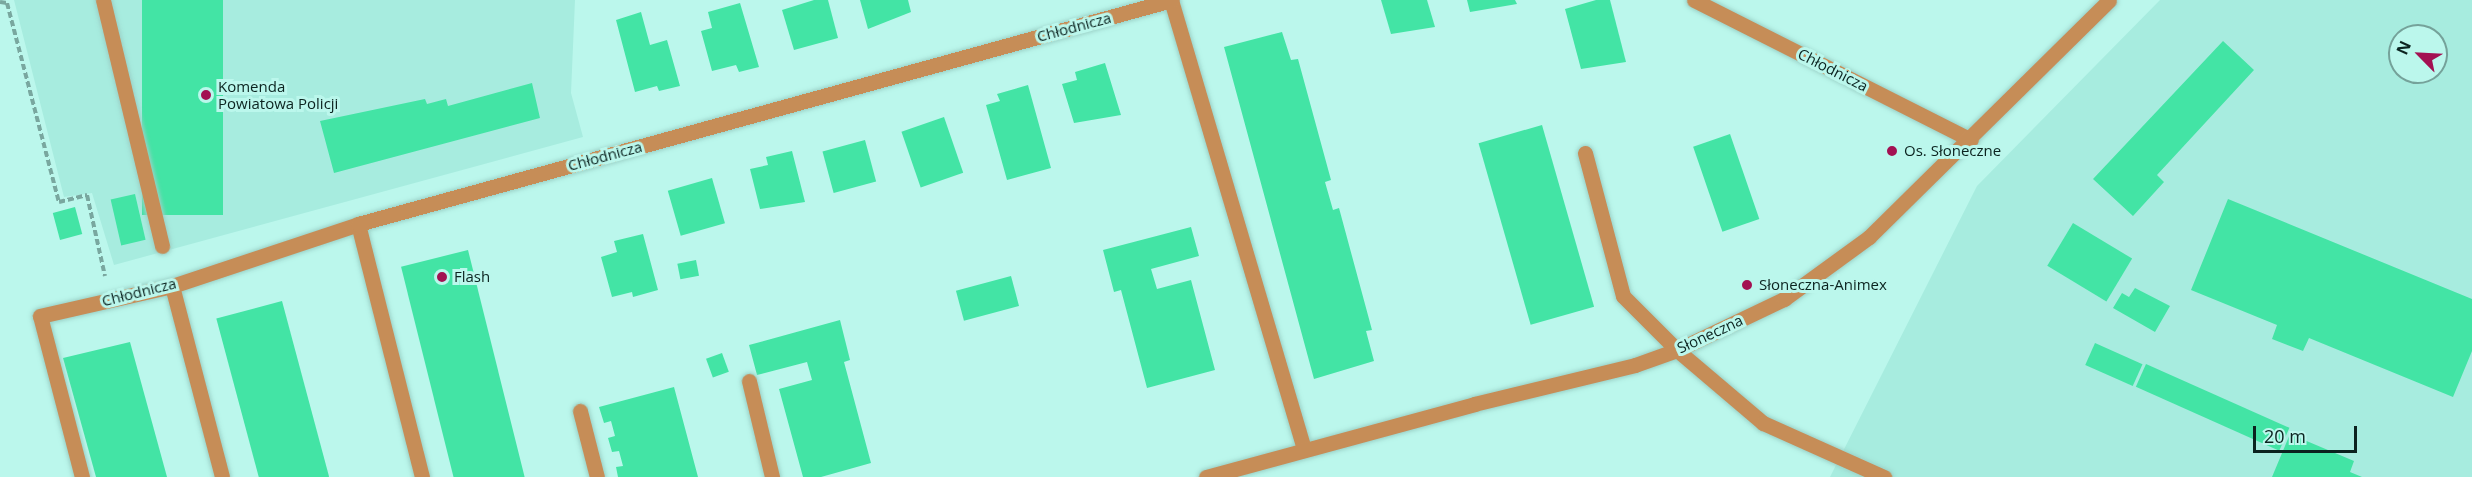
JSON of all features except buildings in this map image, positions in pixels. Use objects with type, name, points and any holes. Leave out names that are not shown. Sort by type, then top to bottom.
[{"type":"street","points":[[103,0],[162,246]]},
{"type":"street","points":[[1171,0],[1304,450]]},
{"type":"street","name":"Chłodnicza","points":[[82,477],[40,316],[172,286],[358,224],[1171,0]]},
{"type":"street","name":"Chłodnicza","points":[[1694,0],[1971,140]]},
{"type":"street","name":"Słoneczna","points":[[1206,477],[1635,365],[1677,350],[1784,299],[1869,237],[1971,140],[2109,0]]},
{"type":"street","points":[[1585,153],[1623,296],[1677,350],[1763,423],[1884,477]]},
{"type":"street","points":[[358,224],[422,477]]},
{"type":"street","points":[[172,286],[222,477]]},
{"type":"street","points":[[749,381],[772,477]]},
{"type":"street","points":[[580,411],[597,477]]},
{"type":"path","points":[[0,2],[7,3],[59,202],[87,195],[111,299]]},
{"type":"shaded area","points":[[14,0],[575,0],[571,93],[583,137],[114,265],[92,193],[64,197]]},
{"type":"shaded area","points":[[2160,0],[2472,0],[2472,477],[1830,477],[1977,186]]},
{"type":"place","name":"Komenda Powiatowa Policji","points":[[206,95]]},
{"type":"place","name":"Os. Słoneczne","points":[[1892,151]]},
{"type":"place","name":"Flash","points":[[442,277]]},
{"type":"place","name":"Słoneczna-Animex","points":[[1747,285]]}]
